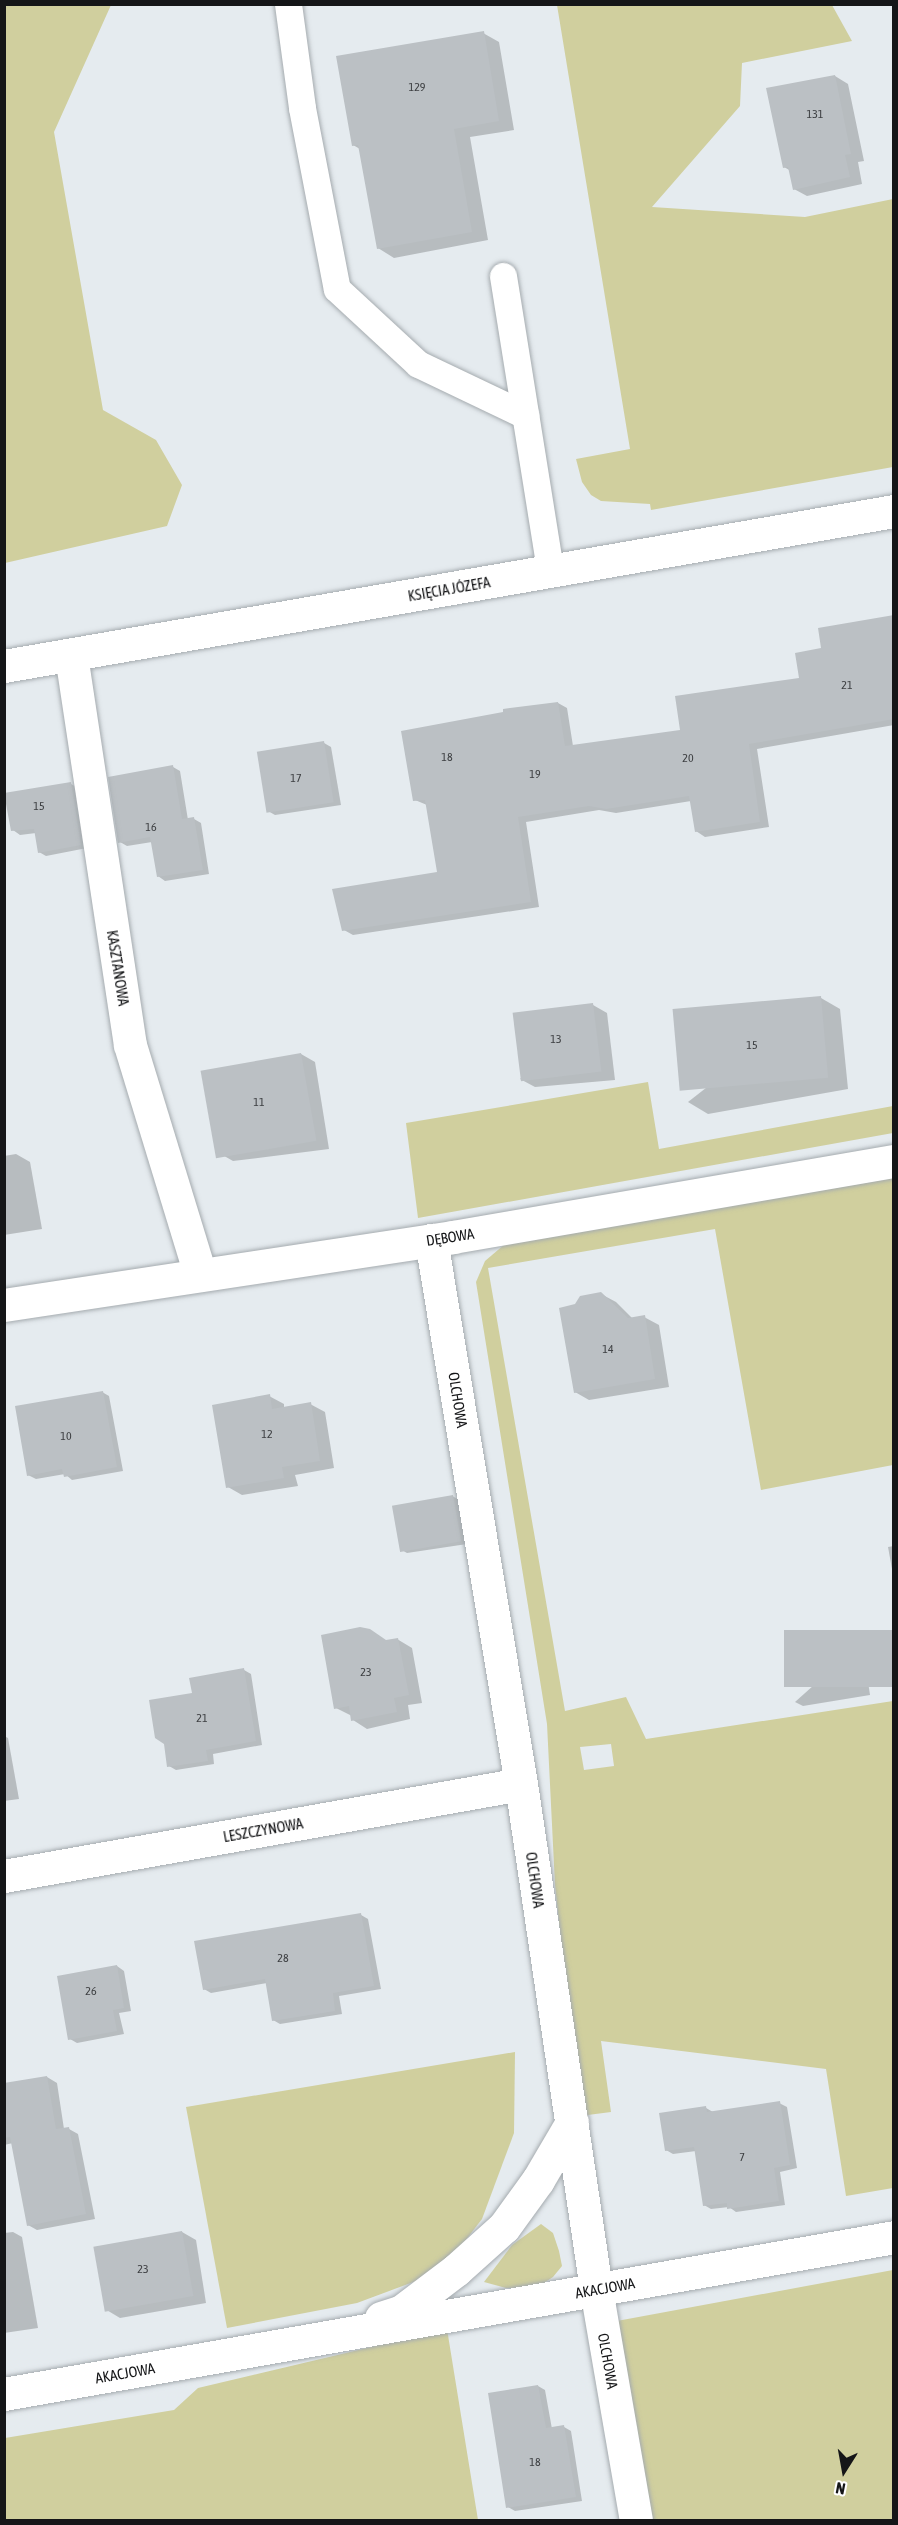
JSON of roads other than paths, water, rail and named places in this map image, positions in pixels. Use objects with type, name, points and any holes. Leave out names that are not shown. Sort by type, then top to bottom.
[{"type":"street","name":"KSIĘCIA JÓZEFA","points":[[4,666],[894,512]]},
{"type":"street","name":"KASZTANOWA","points":[[71,655],[130,1045],[200,1274]]},
{"type":"street","name":"DĘBOWA","points":[[4,1305],[431,1240],[894,1161]]},
{"type":"street","name":"OLCHOWA","points":[[431,1240],[521,1784],[596,2289],[636,2520]]},
{"type":"street","name":"LESZCZYNOWA","points":[[4,1876],[521,1784]]},
{"type":"street","name":"AKACJOWA","points":[[316,2340],[402,2311],[456,2270],[504,2227],[538,2180],[572,2122]]},
{"type":"street","name":"AKACJOWA","points":[[4,2394],[894,2237]]},
{"type":"lane","points":[[288,4],[302,108],[337,289],[418,364],[525,415]]},
{"type":"lane","points":[[503,276],[550,571]]}]
